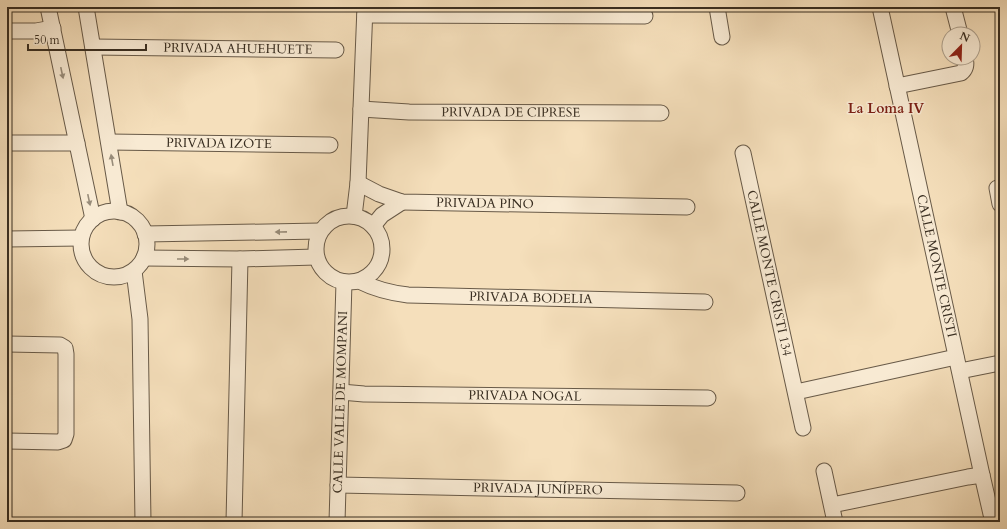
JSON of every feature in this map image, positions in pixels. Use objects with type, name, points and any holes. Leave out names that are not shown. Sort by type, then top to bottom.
[{"type":"street","points":[[48,7],[93,219]]},
{"type":"street","points":[[86,7],[120,212]]},
{"type":"street","points":[[717,7],[722,37]]},
{"type":"street","name":"CALLE MONTE CRISTI","points":[[880,7],[991,514],[999,522]]},
{"type":"street","points":[[953,7],[958,26]]},
{"type":"street","points":[[354,216],[358,183],[365,11],[645,16]]},
{"type":"street","points":[[7,31],[36,31],[53,28]]},
{"type":"street","name":"PRIVADA AHUEHUETE","points":[[93,47],[336,50]]},
{"type":"street","points":[[897,86],[961,73],[966,70],[967,66]]},
{"type":"street","name":"PRIVADA DE CIPRESE","points":[[361,109],[409,112],[660,113]]},
{"type":"street","name":"PRIVADA IZOTE","points":[[109,142],[330,145]]},
{"type":"street","points":[[7,143],[77,143]]},
{"type":"street","name":"CALLE MONTE CRISTI 134","points":[[743,153],[803,428]]},
{"type":"street","name":"PRIVADA PINO","points":[[358,183],[379,194],[402,202],[687,207]]},
{"type":"street","points":[[996,188],[1000,204]]},
{"type":"street","points":[[373,226],[382,215],[402,202]]},
{"type":"street","points":[[106,212],[120,212],[131,216],[140,224],[145,234],[147,247],[144,258],[134,271],[122,277],[108,277],[96,272],[87,263],[81,251],[81,238],[85,227],[93,219],[106,212]]},
{"type":"street","points":[[354,216],[373,226],[380,238],[382,251],[379,264],[371,274],[359,281],[344,282],[332,278],[322,269],[316,257],[316,244],[320,231],[329,222],[341,217],[354,216]]},
{"type":"street","points":[[145,234],[320,231]]},
{"type":"street","points":[[7,239],[81,238]]},
{"type":"street","points":[[144,258],[240,259],[316,257]]},
{"type":"street","points":[[234,522],[240,259]]},
{"type":"street","points":[[134,271],[140,319],[143,522]]},
{"type":"street","name":"PRIVADA BODELIA","points":[[359,281],[384,291],[408,295],[705,302]]},
{"type":"street","name":"CALLE VALLE DE MOMPANI","points":[[337,522],[344,282]]},
{"type":"street","points":[[7,344],[60,345],[65,348],[66,354],[66,434],[64,440],[58,442],[7,441]]},
{"type":"street","points":[[796,392],[958,364],[1000,363]]},
{"type":"street","name":"PRIVADA NOGAL","points":[[341,392],[364,394],[708,398]]},
{"type":"street","points":[[824,471],[836,522]]},
{"type":"street","points":[[832,504],[982,475]]},
{"type":"street","name":"PRIVADA JUNÍPERO","points":[[338,484],[736,494]]},
{"type":"district","name":"La Loma IV","points":[[886,108]]}]
